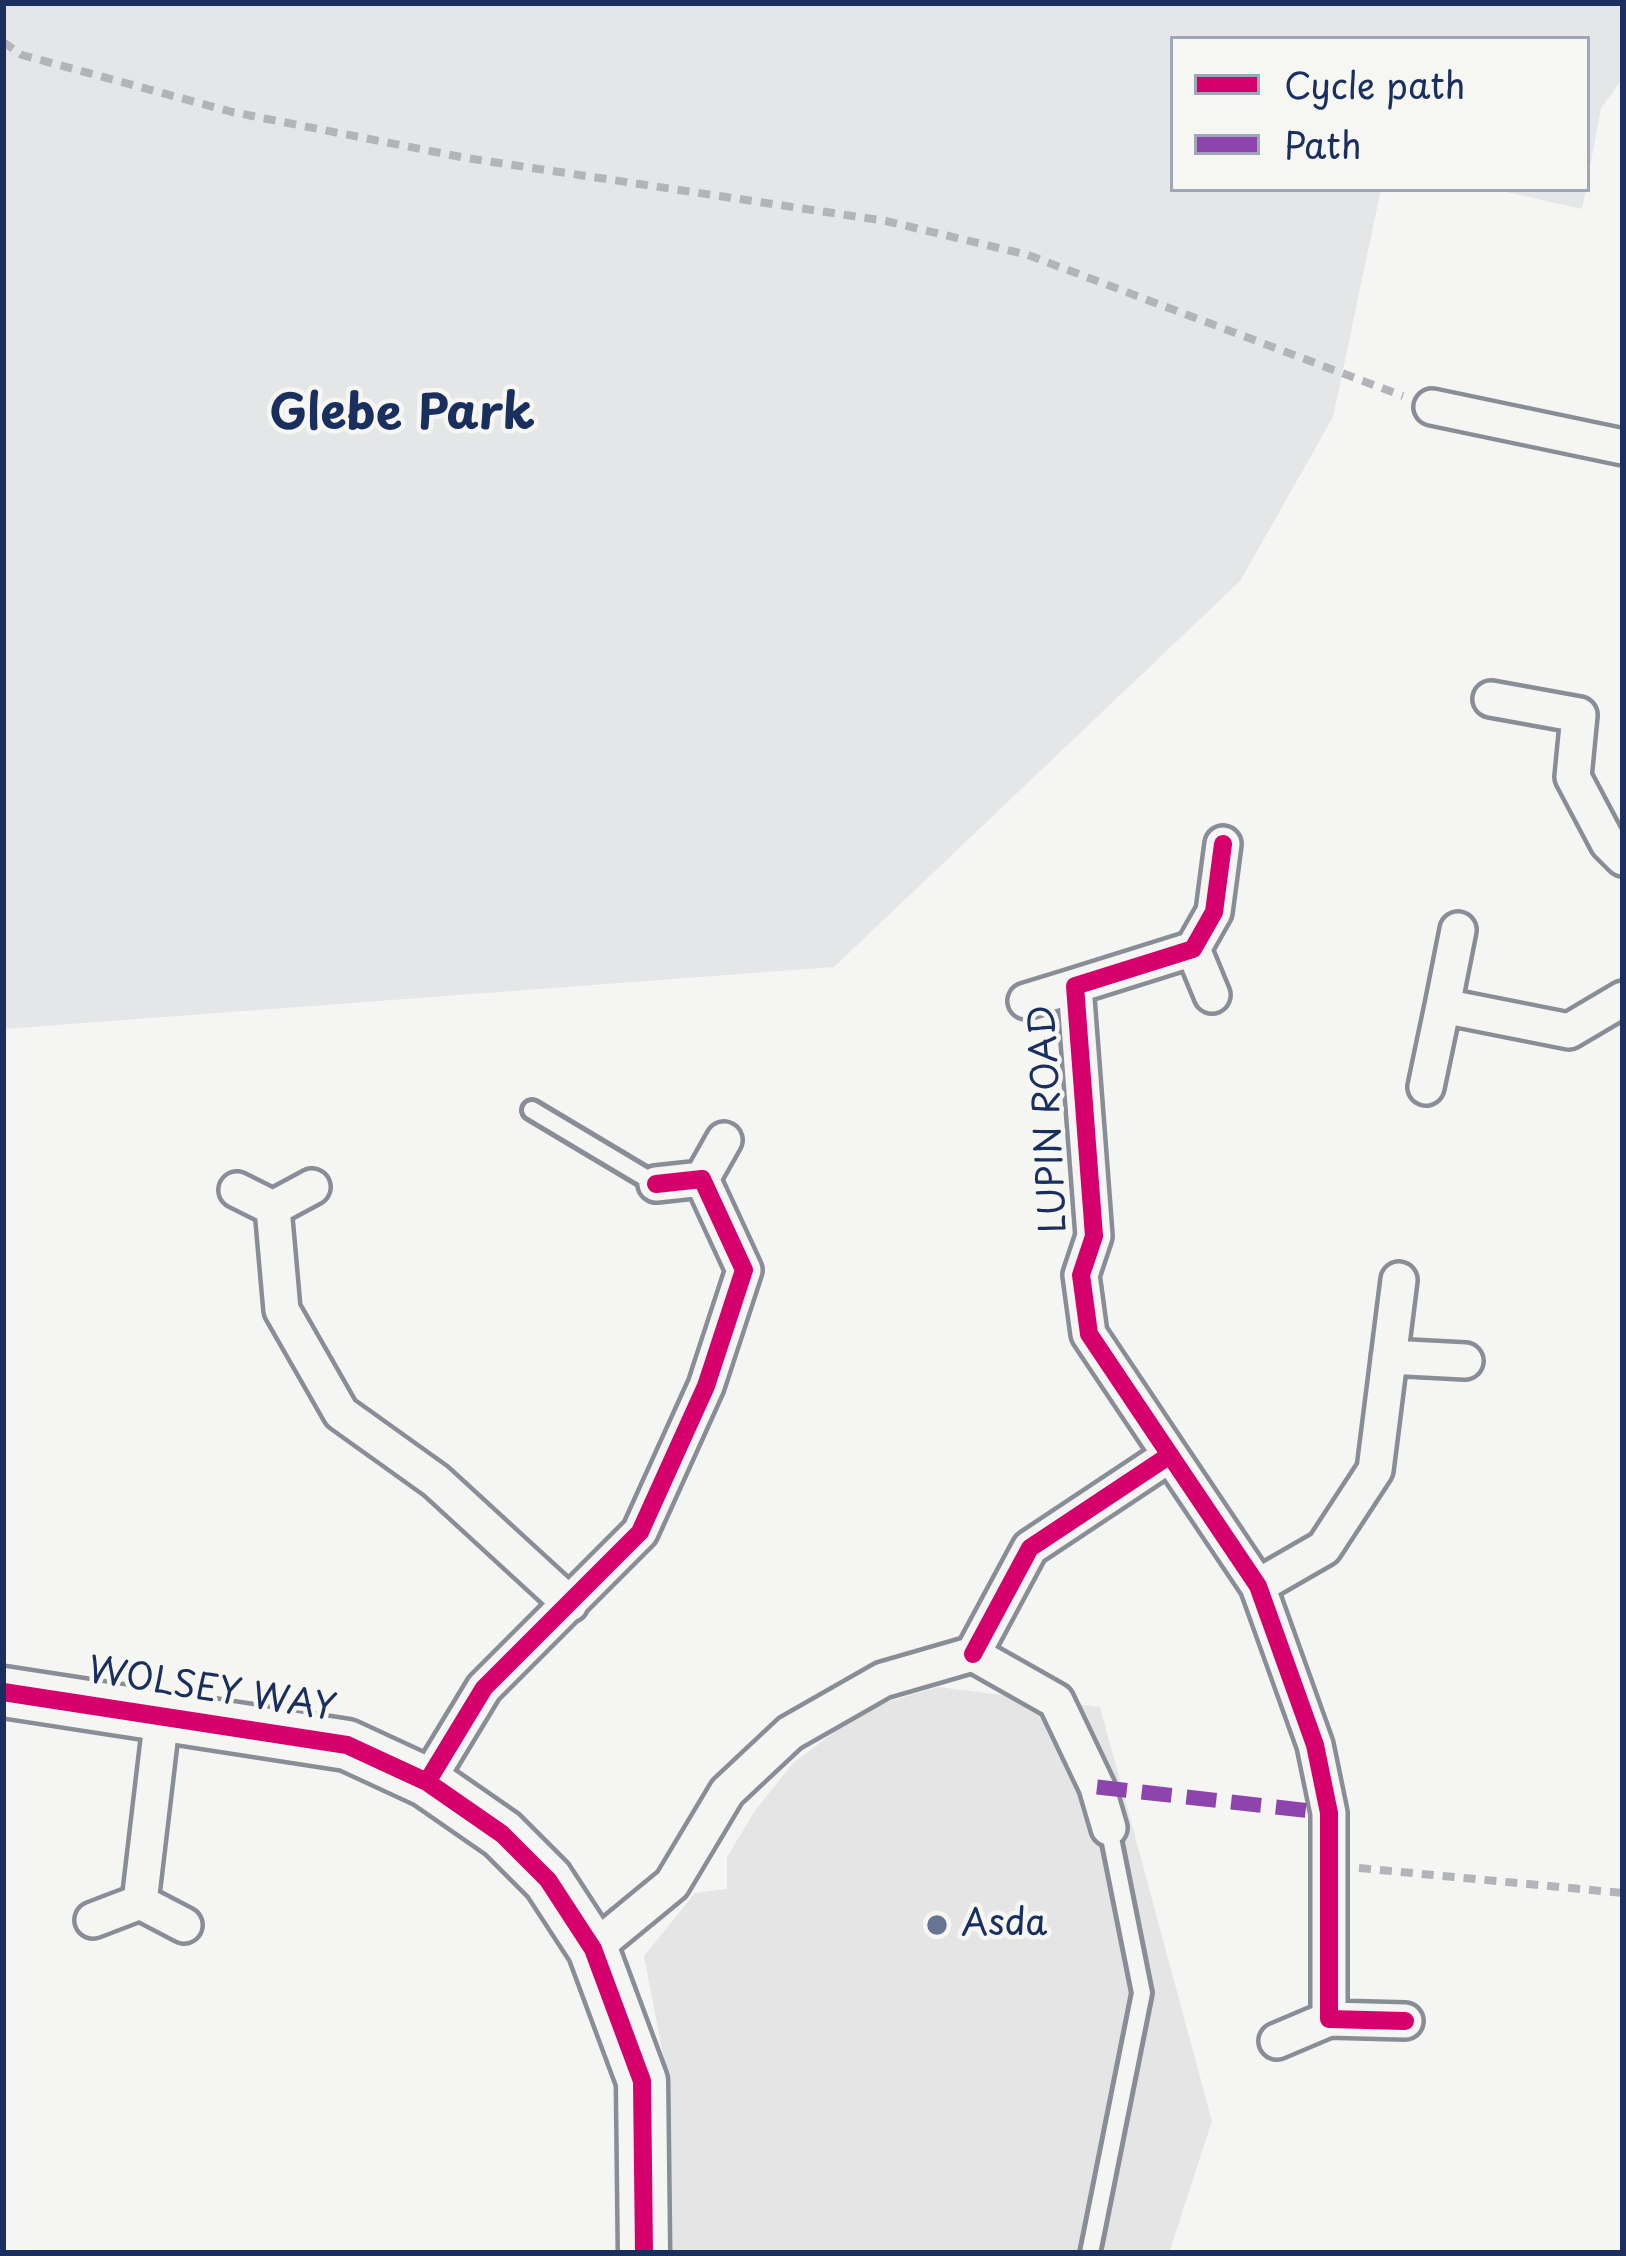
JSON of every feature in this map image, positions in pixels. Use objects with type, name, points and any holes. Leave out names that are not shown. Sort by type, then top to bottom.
[{"type":"street","points":[[1432,407],[1623,447]]},
{"type":"street","points":[[1491,699],[1579,715],[1573,777],[1608,843],[1623,858]]},
{"type":"street","points":[[1212,995],[1193,949],[1214,912],[1223,844]]},
{"type":"street","points":[[1426,1087],[1458,930]]},
{"type":"street","name":"LUPIN ROAD","points":[[1026,1001],[1193,949]]},
{"type":"street","name":"LUPIN ROAD","points":[[1075,986],[1094,1236],[1081,1275],[1089,1334],[1258,1586],[1316,1745],[1329,1813],[1329,2019]]},
{"type":"street","points":[[1443,1006],[1569,1031],[1623,999]]},
{"type":"street","points":[[701,1179],[724,1140]]},
{"type":"street","points":[[656,1184],[701,1179]]},
{"type":"street","points":[[427,1782],[484,1688],[640,1532],[706,1386],[744,1270],[701,1179]]},
{"type":"street","points":[[273,1208],[312,1187]]},
{"type":"street","points":[[236,1190],[273,1208]]},
{"type":"street","points":[[273,1208],[282,1310],[341,1413],[436,1481],[570,1604]]},
{"type":"street","points":[[1258,1586],[1324,1548],[1376,1470],[1399,1280]]},
{"type":"street","points":[[1389,1357],[1465,1361]]},
{"type":"street","points":[[593,1948],[671,1884],[727,1792],[790,1733],[883,1680],[973,1654],[1030,1548],[1170,1455]]},
{"type":"street","points":[[973,1654],[1056,1701],[1097,1786],[1109,1828]]},
{"type":"street","name":"WOLSEY WAY","points":[[3,1692],[347,1744],[427,1782],[502,1834],[548,1880],[593,1948],[642,2081],[644,2253]]},
{"type":"street","points":[[140,1902],[162,1716]]},
{"type":"street","points":[[93,1920],[140,1902],[184,1924]]},
{"type":"street","points":[[1277,2041],[1329,2019],[1406,2021]]},
{"type":"lane","points":[[532,1110],[656,1184]]},
{"type":"lane","points":[[1090,2253],[1142,1993],[1109,1828]]},
{"type":"path","points":[[3,42],[22,55],[232,112],[466,158],[886,221],[1028,255],[1432,407]]},
{"type":"path","points":[[1327,1865],[1623,1892]]},
{"type":"shaded area","points":[[3,3],[1623,3],[1623,78],[1601,108],[1590,167],[1590,36],[1170,36],[1170,192],[1380,192],[1333,417],[1240,581],[834,967],[3,1029]]},
{"type":"shaded area","points":[[1507,192],[1585,192],[1582,209]]},
{"type":"shaded area","points":[[938,1687],[1100,1707],[1212,2121],[1169,2253],[672,2253],[667,2076],[644,1956],[695,1893],[727,1889],[727,1857],[754,1812],[793,1763],[852,1719],[890,1701]]},
{"type":"marked path","points":[[1097,1787],[1329,1813]]},
{"type":"cycle path","points":[[973,1654],[1030,1548],[1170,1455],[1089,1334],[1081,1275],[1094,1236],[1075,986],[1193,949],[1214,912],[1223,844]]},
{"type":"cycle path","points":[[427,1782],[484,1688],[640,1532],[706,1386],[744,1270],[702,1179],[656,1184]]},
{"type":"cycle path","points":[[1170,1455],[1258,1586],[1315,1745],[1329,1813],[1329,2019],[1405,2021]]},
{"type":"cycle path","points":[[3,1692],[347,1745],[427,1782],[502,1834],[548,1880],[593,1949],[642,2081],[644,2253]]},
{"type":"place","name":"Asda","points":[[937,1925]]},
{"type":"district","name":"Glebe Park","points":[[402,416]]}]
